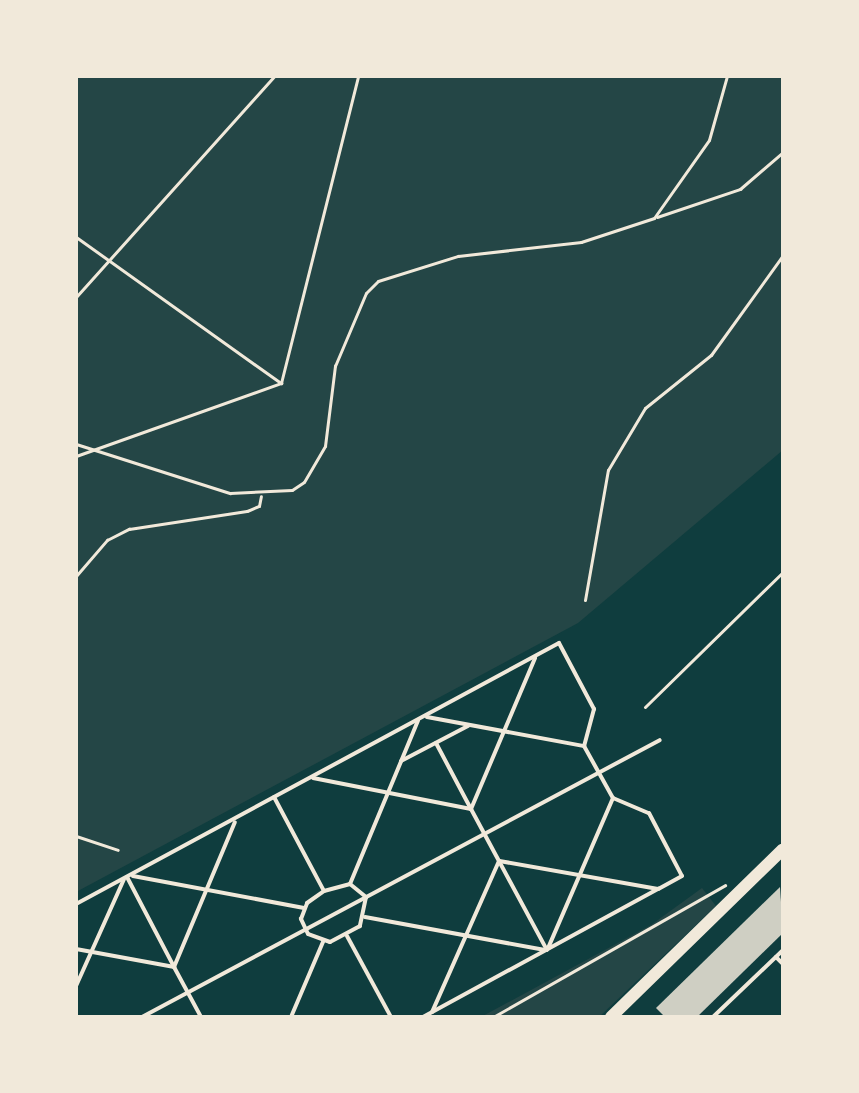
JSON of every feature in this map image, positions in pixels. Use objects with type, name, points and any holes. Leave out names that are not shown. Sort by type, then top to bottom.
[{"type":"main road","points":[[611,1017],[783,849]]},
{"type":"lane","points":[[76,904],[559,643],[594,709],[584,746],[596,773],[613,798],[649,813],[682,876],[423,1017]]},
{"type":"lane","points":[[471,809],[536,656]]},
{"type":"lane","points":[[425,716],[584,746]]},
{"type":"lane","points":[[350,884],[419,719]]},
{"type":"lane","points":[[401,761],[470,725]]},
{"type":"lane","points":[[142,1017],[660,740]]},
{"type":"lane","points":[[436,743],[547,950]]},
{"type":"lane","points":[[313,778],[471,809]]},
{"type":"lane","points":[[274,797],[324,891]]},
{"type":"lane","points":[[547,950],[613,798]]},
{"type":"lane","points":[[174,967],[236,819]]},
{"type":"lane","points":[[499,861],[658,889]]},
{"type":"lane","points":[[432,1012],[499,861]]},
{"type":"lane","points":[[127,877],[304,908]]},
{"type":"lane","points":[[76,986],[127,877]]},
{"type":"lane","points":[[127,877],[201,1017]]},
{"type":"lane","points":[[304,930],[304,908],[324,891],[350,884]]},
{"type":"lane","points":[[350,884],[366,897]]},
{"type":"lane","points":[[304,930],[323,942],[347,936],[365,917],[366,897]]},
{"type":"lane","points":[[365,917],[547,950]]},
{"type":"lane","points":[[347,936],[391,1017]]},
{"type":"lane","points":[[291,1017],[323,942]]},
{"type":"lane","points":[[76,949],[174,967]]},
{"type":"lane","points":[[713,1017],[783,950]]},
{"type":"lane","points":[[776,957],[783,964]]},
{"type":"path","points":[[76,297],[274,76]]},
{"type":"path","points":[[281,383],[358,76]]},
{"type":"path","points":[[654,218],[709,140],[727,76]]},
{"type":"path","points":[[76,444],[99,448],[200,485],[261,496],[292,490],[316,466],[325,446],[335,366],[366,293],[378,281],[458,256],[581,242],[740,189],[783,152]]},
{"type":"path","points":[[76,237],[281,383]]},
{"type":"path","points":[[585,600],[608,470],[645,408],[711,355],[783,255]]},
{"type":"path","points":[[76,456],[281,383]]},
{"type":"path","points":[[76,576],[107,540],[129,529],[247,511],[259,506],[261,496]]},
{"type":"path","points":[[645,707],[783,572]]},
{"type":"path","points":[[76,836],[118,850]]},
{"type":"path","points":[[493,1017],[718,884],[743,888]]},
{"type":"shaded area","points":[[76,76],[783,76],[783,450],[578,623],[76,892]]},
{"type":"shaded area","points":[[702,888],[716,906],[599,1017],[481,1017],[651,925]]},
{"type":"building","points":[[780,887],[783,933],[697,1017],[665,1017],[656,1008]]}]
